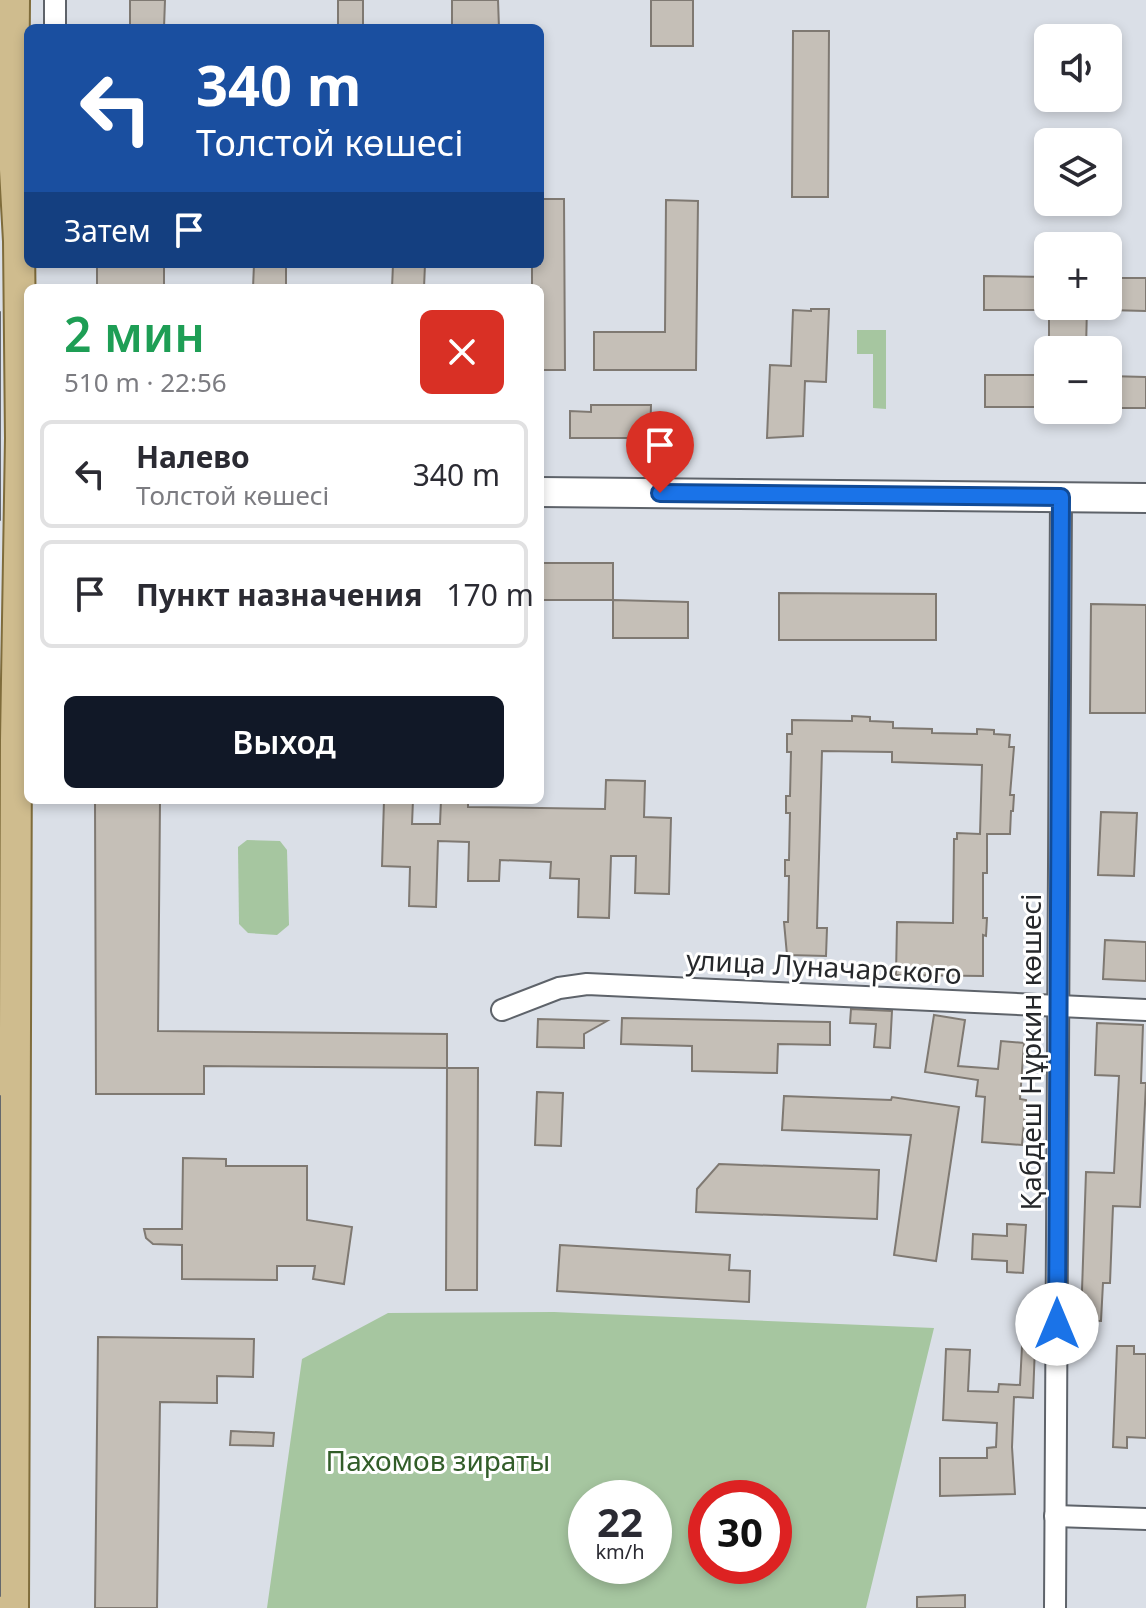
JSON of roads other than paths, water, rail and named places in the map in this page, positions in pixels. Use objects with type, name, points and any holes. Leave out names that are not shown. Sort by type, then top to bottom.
[{"type":"main road","points":[[13,1608],[19,241],[13,134],[14,0]]},
{"type":"main road","points":[[544,492],[1146,498]]},
{"type":"street","points":[[55,0],[55,24]]},
{"type":"street","points":[[19,241],[24,213]]},
{"type":"street","name":"Қабдеш Нұркин көшесі","points":[[1055,1608],[1061,497]]},
{"type":"street","name":"улица Луначарского","points":[[502,1010],[559,988],[587,984],[1146,1010]]},
{"type":"street","points":[[1055,1516],[1146,1519]]},
{"type":"tram line","points":[[0,312],[0,520]]},
{"type":"tram line","points":[[0,1096],[0,1596]]},
{"type":"park label","name":"Пахомов зираты","points":[[438,1461]]}]
